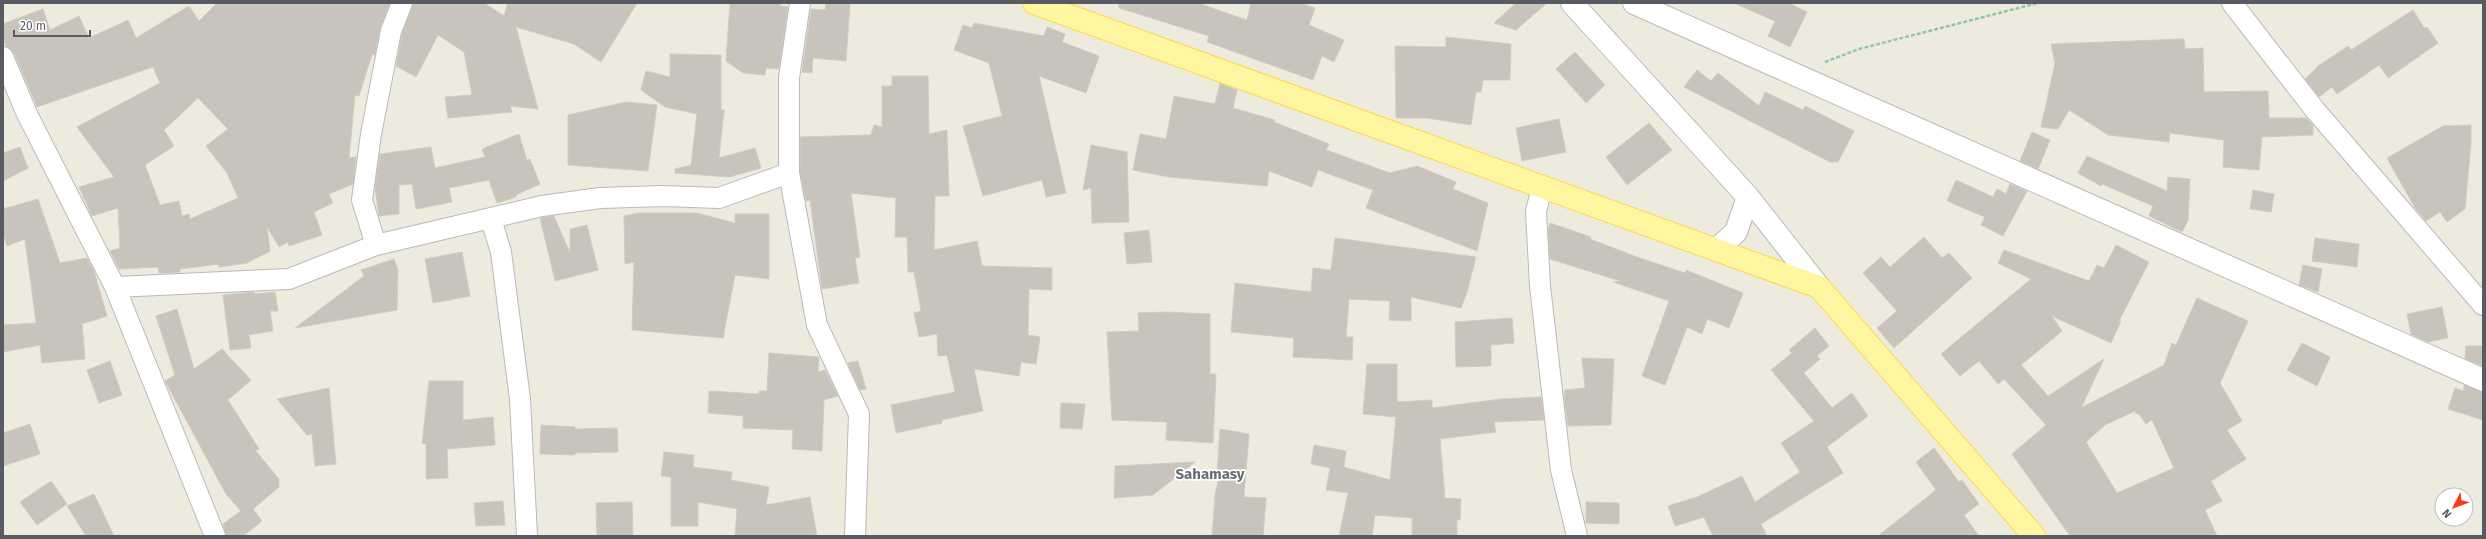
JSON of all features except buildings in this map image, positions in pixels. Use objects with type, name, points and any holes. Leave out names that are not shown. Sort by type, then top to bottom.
[{"type":"main road","points":[[1034,3],[1819,287],[2034,536]]},
{"type":"street","points":[[376,245],[362,200],[371,134],[391,31],[402,3]]},
{"type":"street","points":[[800,3],[789,78],[789,173],[816,325],[859,414],[855,536]]},
{"type":"street","points":[[1572,3],[1748,197],[1819,287]]},
{"type":"street","points":[[1634,3],[2483,380]]},
{"type":"street","points":[[2232,3],[2315,110],[2483,305]]},
{"type":"street","points":[[3,57],[27,114],[116,287],[215,536]]},
{"type":"street","points":[[116,287],[289,279],[376,245],[542,206],[600,198],[663,196],[719,198],[789,173]]},
{"type":"street","points":[[1542,188],[1536,211],[1540,286],[1561,470],[1576,536]]},
{"type":"street","points":[[1716,250],[1736,232],[1748,197]]},
{"type":"street","points":[[491,219],[501,252],[520,399],[528,536]]},
{"type":"path","points":[[1792,73],[1859,49],[2038,3]]},
{"type":"district","name":"Sahamasy","points":[[1210,474]]}]
